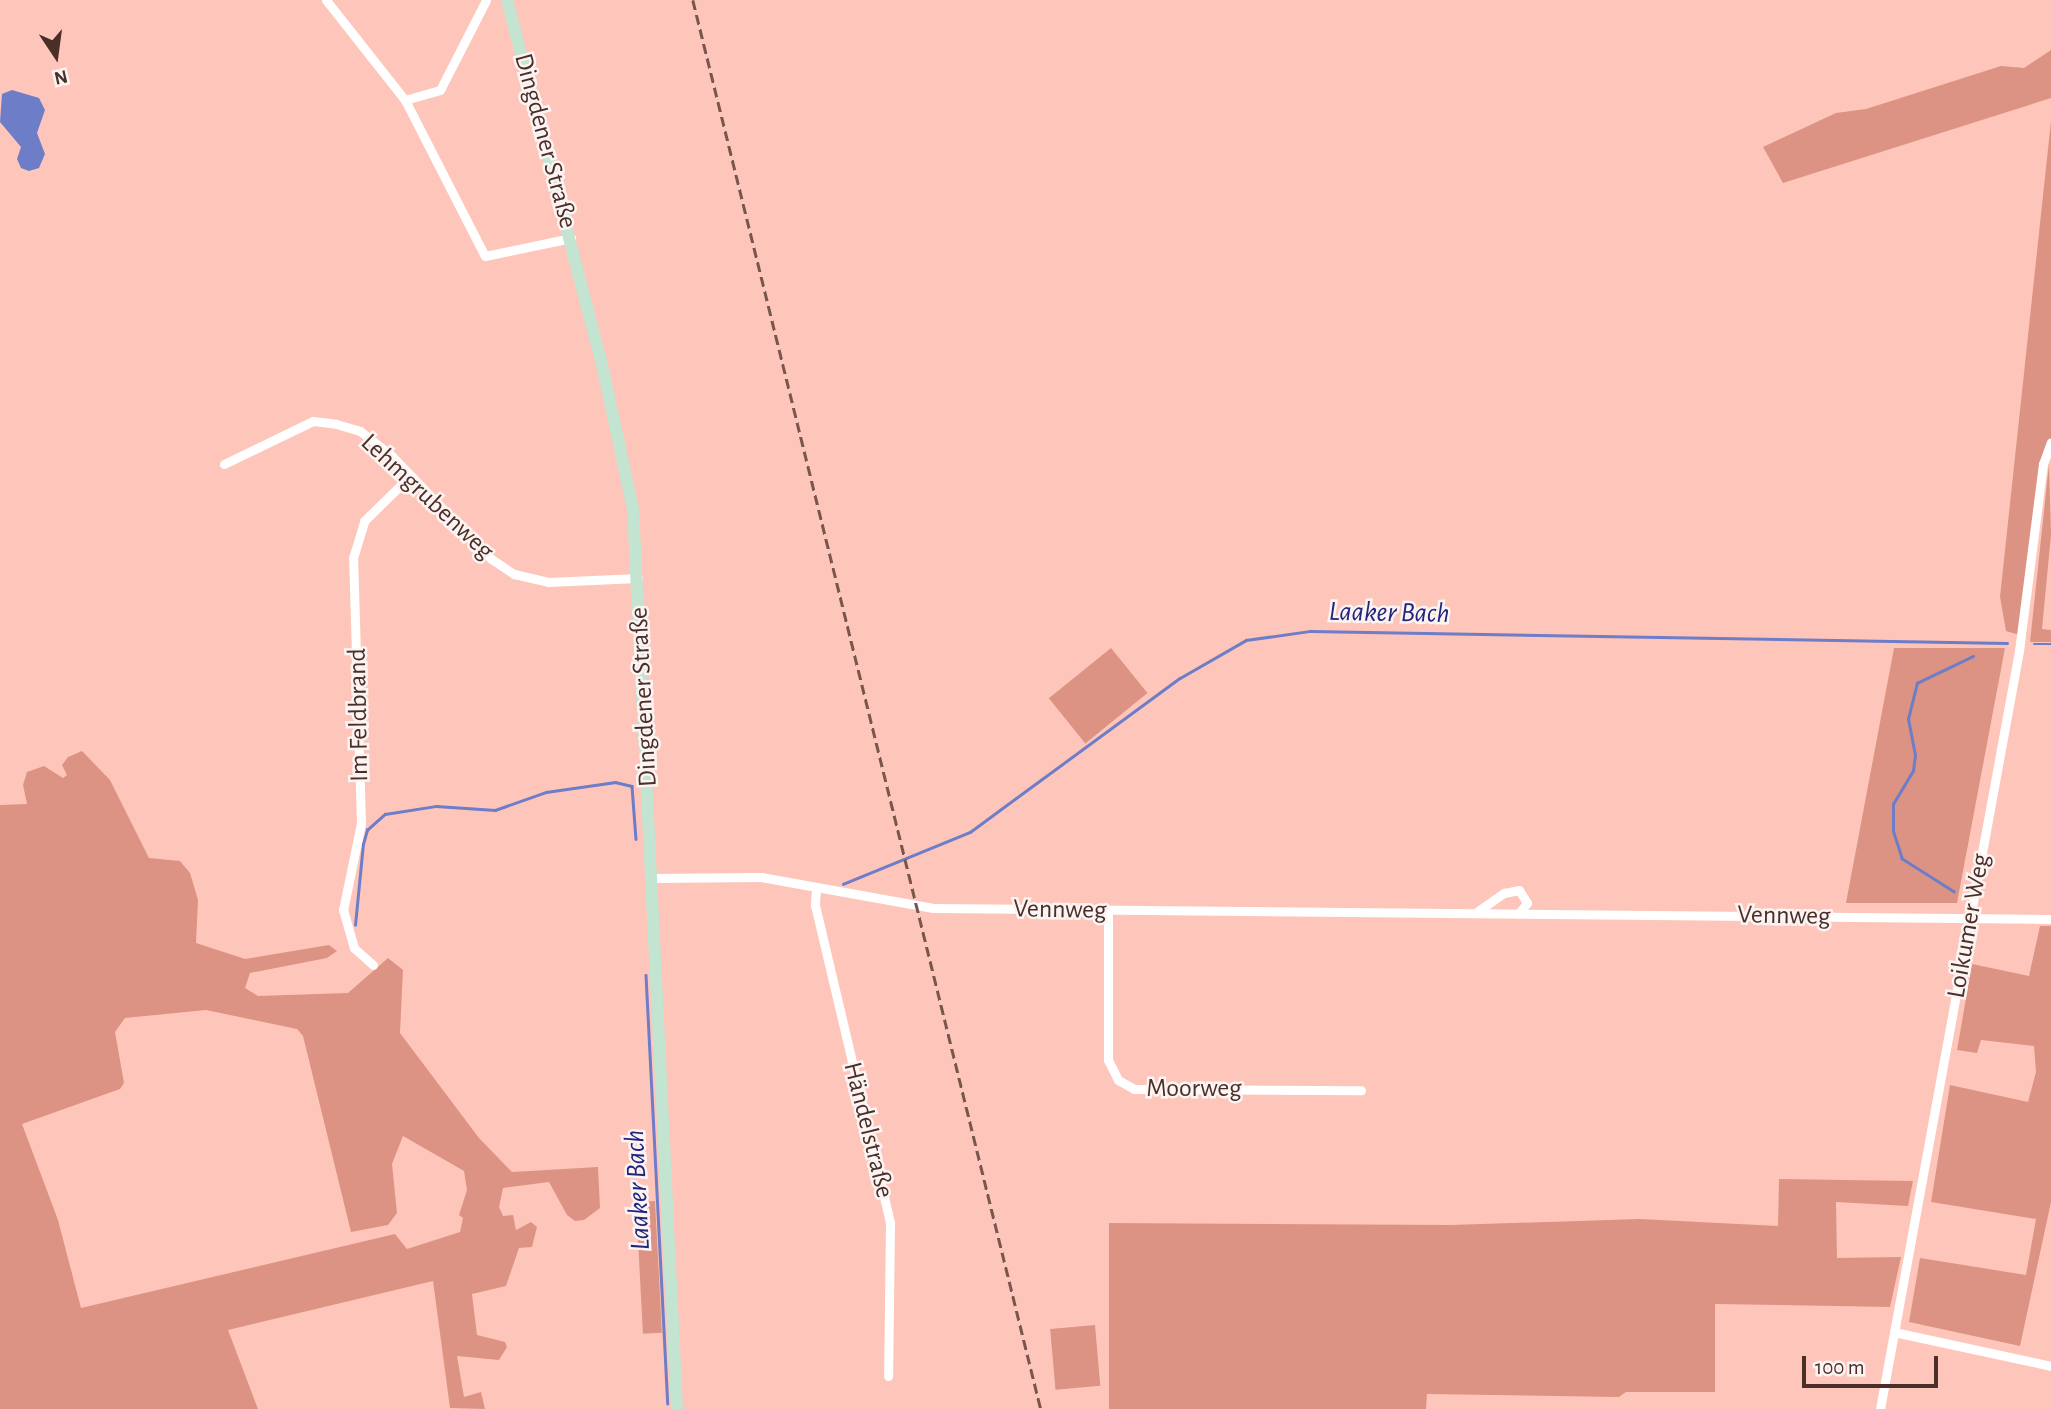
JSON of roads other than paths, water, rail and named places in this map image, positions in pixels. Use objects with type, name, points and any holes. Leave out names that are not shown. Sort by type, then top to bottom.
[{"type":"main road","name":"Dingdener Straße","points":[[507,0],[571,238],[628,480],[638,578],[677,1409]]},
{"type":"street","points":[[326,0],[405,100],[485,256],[571,238]]},
{"type":"street","points":[[405,100],[440,90],[486,0]]},
{"type":"street","name":"Lehmgrubenweg","points":[[224,464],[313,421],[360,431],[410,476],[490,558],[514,574],[548,582],[638,578]]},
{"type":"street","name":"Loikumer Weg","points":[[1880,1409],[2019,651],[2043,464],[2051,442]]},
{"type":"street","name":"Im Feldbrand","points":[[373,965],[355,948],[344,910],[361,823],[353,558],[364,522],[410,476]]},
{"type":"street","name":"Vennweg","points":[[652,878],[738,876],[916,907],[2051,919]]},
{"type":"street","name":"Händelstraße","points":[[816,889],[815,905],[890,1223],[888,1376]]},
{"type":"street","name":"Vennweg","points":[[1470,913],[1489,908],[1511,890],[1526,897],[1524,908],[1518,914]]},
{"type":"street","name":"Moorweg","points":[[1108,911],[1108,1060],[1118,1080],[1134,1089],[1360,1090]]},
{"type":"street","points":[[1894,1332],[2051,1366]]},
{"type":"water","points":[[12,90],[39,98],[45,110],[37,133],[45,154],[39,168],[29,171],[21,168],[17,159],[21,147],[0,122],[2,94]]},
{"type":"waterway","name":"Laaker Bach","points":[[843,884],[970,832],[1180,678],[1246,640],[1310,631],[2007,643]]},
{"type":"waterway","name":"Laaker Bach","points":[[2034,644],[2051,644]]},
{"type":"waterway","points":[[1954,892],[1902,859],[1893,831],[1893,804],[1913,771],[1915,755],[1908,719],[1917,683],[1973,656]]},
{"type":"waterway","points":[[355,925],[363,844],[367,830],[385,814],[436,806],[495,810],[546,792],[615,782],[632,786],[636,839]]},
{"type":"waterway","name":"Laaker Bach","points":[[646,975],[668,1403]]},
{"type":"railway","points":[[693,0],[1041,1409]]}]
